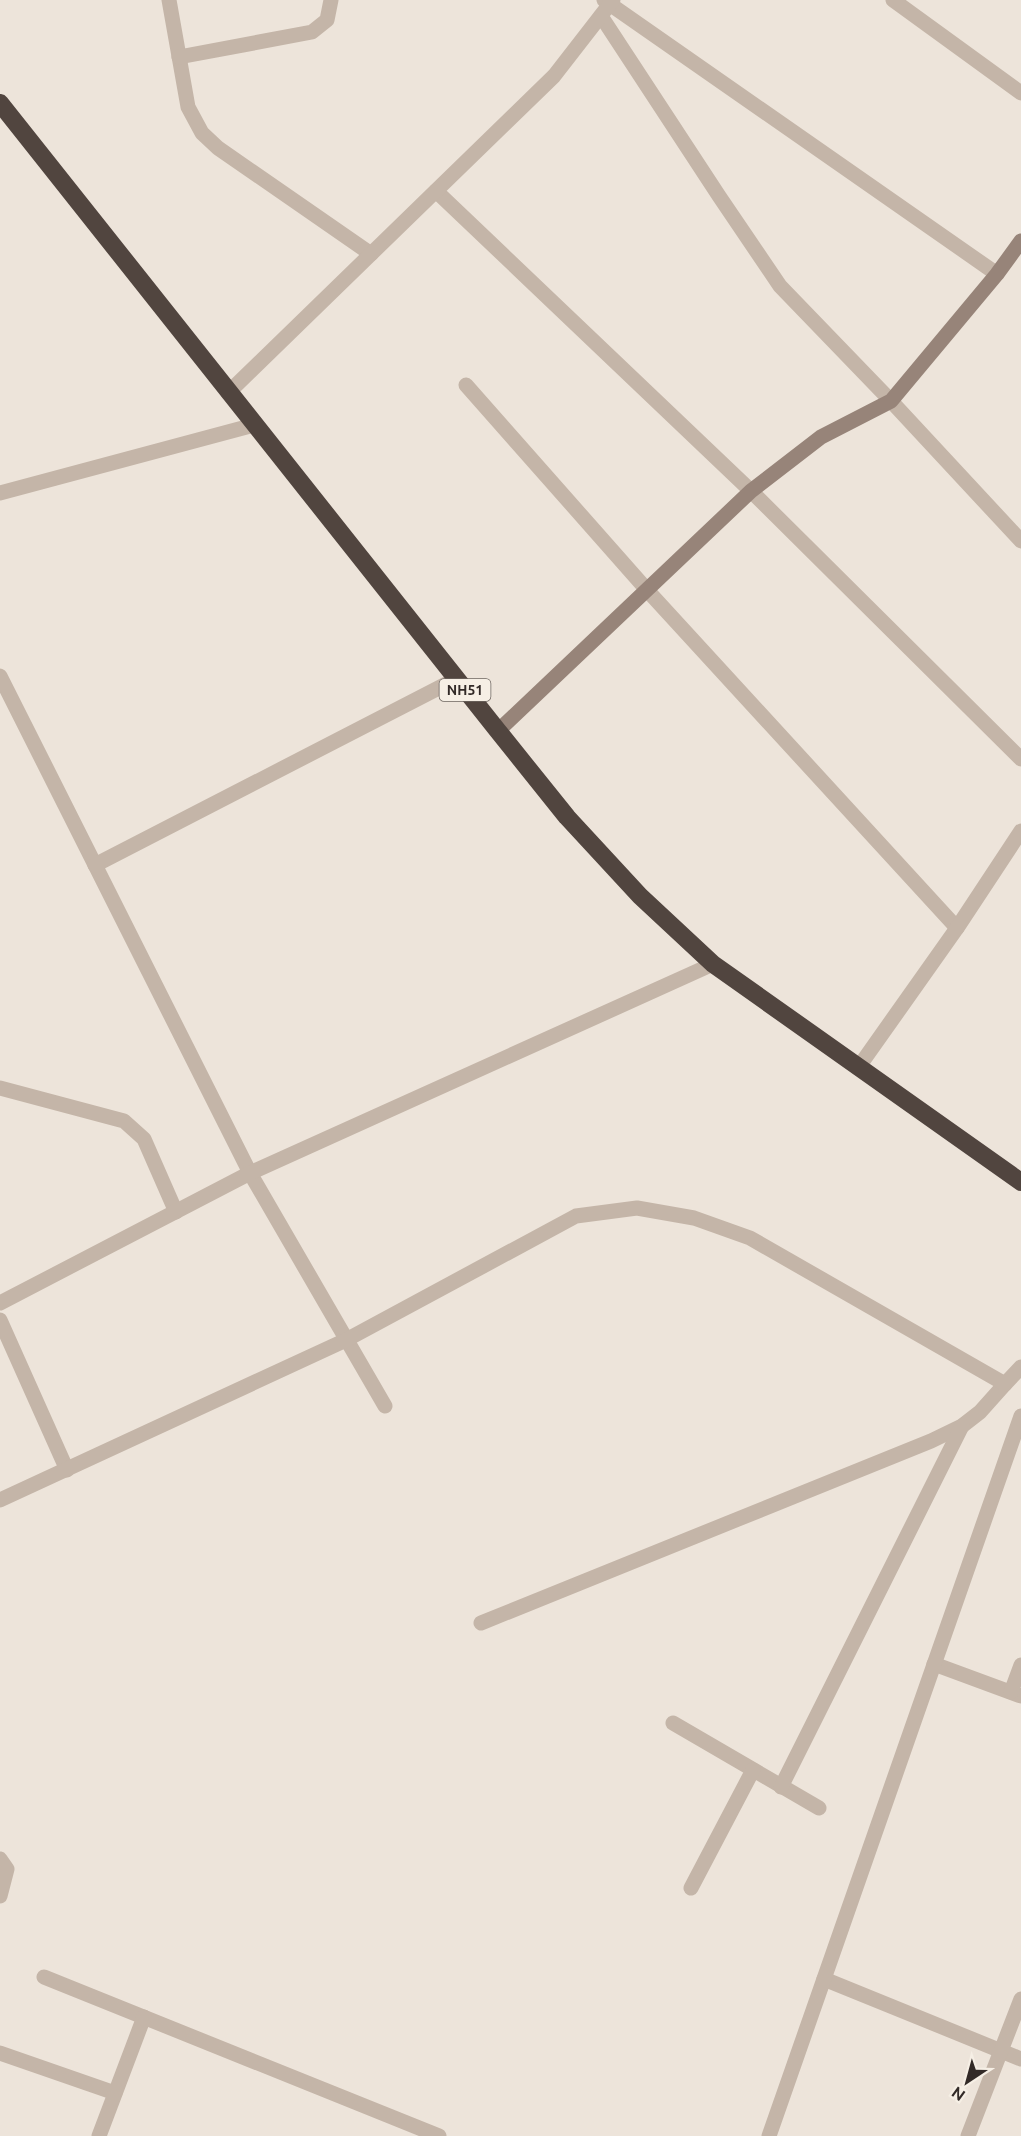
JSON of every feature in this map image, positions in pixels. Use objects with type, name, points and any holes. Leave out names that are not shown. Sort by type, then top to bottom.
[{"type":"highway","name":"NH51","points":[[0,104],[567,818],[624,879],[712,964],[1021,1182]]},
{"type":"street","points":[[169,0],[188,107],[202,133],[218,148],[371,254]]},
{"type":"street","points":[[179,57],[312,32],[327,20],[331,0]]},
{"type":"street","points":[[893,0],[1021,93]]},
{"type":"street","points":[[228,393],[554,76],[607,5]]},
{"type":"street","points":[[607,5],[997,274]]},
{"type":"street","points":[[607,5],[718,196],[780,286],[891,401],[1021,542]]},
{"type":"street","points":[[436,191],[751,491],[1021,759]]},
{"type":"street","points":[[498,731],[751,491],[821,437],[891,401],[997,274],[1021,241]]},
{"type":"street","points":[[465,385],[647,590],[957,928]]},
{"type":"street","points":[[0,493],[254,425]]},
{"type":"street","points":[[0,676],[250,1173],[385,1406]]},
{"type":"street","points":[[96,865],[456,679]]},
{"type":"street","points":[[858,1068],[957,928],[1021,831]]},
{"type":"street","points":[[0,1303],[250,1173],[712,964]]},
{"type":"street","points":[[0,1088],[124,1121],[144,1138],[176,1212]]},
{"type":"street","points":[[0,1500],[346,1340],[576,1216],[637,1208],[694,1218],[750,1238],[1005,1384]]},
{"type":"street","points":[[0,1320],[67,1470]]},
{"type":"street","points":[[481,1623],[931,1441],[962,1426],[980,1412],[1021,1367]]},
{"type":"street","points":[[769,2136],[1021,1416]]},
{"type":"street","points":[[781,1787],[962,1426]]},
{"type":"street","points":[[934,1664],[1016,1694],[1021,1665]]},
{"type":"street","points":[[673,1723],[819,1808]]},
{"type":"street","points":[[691,1888],[753,1770]]},
{"type":"street","points":[[0,1859],[7,1869],[0,1896]]},
{"type":"street","points":[[44,1977],[439,2136]]},
{"type":"street","points":[[824,1979],[1021,2059]]},
{"type":"street","points":[[969,2136],[1021,1999]]},
{"type":"street","points":[[99,2136],[144,2017]]},
{"type":"street","points":[[0,2053],[115,2092]]}]
